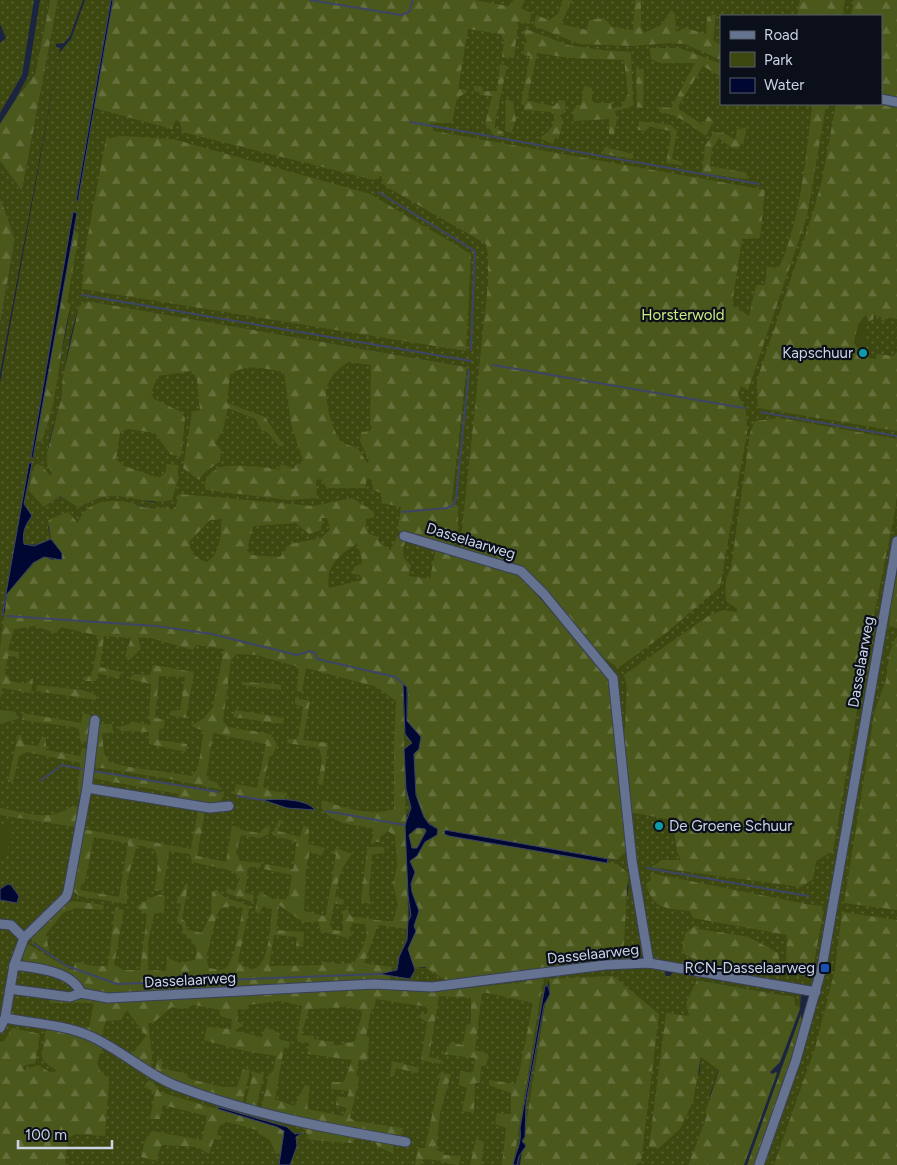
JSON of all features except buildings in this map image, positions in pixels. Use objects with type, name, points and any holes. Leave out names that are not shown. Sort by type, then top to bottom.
[{"type":"street","points":[[882,99],[897,102]]},
{"type":"street","name":"Dasselaarweg","points":[[10,988],[70,997],[81,993],[108,998],[374,984],[432,987],[604,965],[649,963],[632,861],[612,678],[544,594],[521,571],[404,536]]},
{"type":"street","name":"Dasselaarweg","points":[[759,1165],[796,1060],[816,992],[897,541]]},
{"type":"street","points":[[0,1028],[5,1018],[14,965],[24,938],[67,895],[87,788],[95,720]]},
{"type":"street","points":[[87,788],[210,808],[229,806]]},
{"type":"street","points":[[0,924],[11,926],[24,938]]},
{"type":"street","points":[[649,963],[816,992]]},
{"type":"street","points":[[14,965],[58,972],[79,988],[81,993]]},
{"type":"street","points":[[5,1018],[88,1035],[108,1045],[156,1076],[182,1088],[309,1124],[406,1142]]},
{"type":"green space","points":[[0,0],[34,0],[22,75],[0,113],[0,43],[6,38],[0,24]]},
{"type":"green space","points":[[40,0],[50,0],[35,74],[14,102],[28,76]]},
{"type":"green space","points":[[50,0],[58,0],[22,191],[0,161],[0,124],[35,74]]},
{"type":"green space","points":[[58,0],[83,0],[70,36],[64,43],[56,44],[56,47],[60,48],[0,373],[0,324],[15,239],[0,197],[0,161],[22,191]]},
{"type":"green space","name":"Horsterwold","points":[[85,0],[111,0],[76,200],[78,201],[94,108],[97,110],[116,0],[897,0],[897,1165],[762,1165],[800,1058],[819,993],[656,961],[651,955],[634,860],[633,824],[629,821],[625,731],[622,745],[615,680],[541,588],[452,553],[458,506],[452,502],[467,367],[88,301],[79,307],[70,340],[59,407],[49,445],[49,464],[52,474],[49,476],[43,467],[44,507],[60,496],[79,508],[89,502],[116,496],[155,503],[108,460],[119,403],[154,359],[379,356],[448,536],[426,610],[176,560],[148,508],[126,502],[78,523],[66,514],[52,518],[48,527],[51,539],[42,544],[24,545],[23,537],[32,516],[25,504],[2,613],[297,655],[310,651],[315,653],[317,659],[393,680],[412,743],[408,747],[407,791],[411,808],[407,815],[409,941],[415,968],[639,965],[664,969],[666,976],[670,976],[674,971],[801,994],[800,1009],[794,1005],[793,997],[697,980],[689,1016],[699,1077],[701,1057],[719,1069],[710,1095],[707,1115],[688,1165],[636,1165],[641,1162],[549,980],[520,1130],[521,1145],[514,1165],[0,1165],[0,383],[59,53],[71,39]],"holes":[[[73,212],[77,213],[74,230],[76,232],[66,302],[71,305],[47,427],[42,440],[35,442],[33,457],[31,457]]]},
{"type":"green space","name":"Horsterwold","points":[[113,0],[474,0],[508,6],[514,0],[525,0],[521,8],[531,13],[530,24],[518,22],[514,58],[502,57],[504,41],[501,34],[468,29],[458,89],[467,90],[466,93],[457,98],[452,123],[430,123],[434,131],[765,190],[760,238],[742,239],[732,305],[749,316],[756,285],[765,285],[767,267],[779,268],[792,230],[804,169],[812,109],[810,105],[828,105],[825,111],[807,216],[748,390],[741,386],[738,394],[746,411],[747,432],[720,587],[666,633],[618,668],[596,652],[523,570],[460,549],[488,284],[486,244],[385,186],[381,176],[374,180],[182,132],[180,122],[176,120],[172,129],[94,108]]},
{"type":"green space","points":[[563,0],[572,0],[561,24],[587,30],[589,20],[604,18],[612,27],[633,30],[635,0],[641,0],[641,26],[644,33],[661,25],[671,10],[675,14],[676,32],[685,28],[706,34],[707,17],[716,14],[713,40],[720,45],[720,60],[685,44],[669,43],[633,46],[580,44],[534,26],[536,15],[549,20],[558,14]]},
{"type":"green space","points":[[800,0],[845,0],[842,15],[797,15]]},
{"type":"green space","points":[[854,0],[897,0],[897,97],[882,95],[882,15],[851,15]]},
{"type":"green space","points":[[526,29],[568,45],[631,52],[633,106],[615,111],[617,119],[614,135],[609,134],[609,119],[574,121],[573,111],[577,105],[581,105],[584,86],[592,88],[592,103],[611,103],[612,109],[621,107],[628,94],[624,60],[570,58],[537,53],[527,101],[554,106],[559,100],[565,101],[566,112],[560,115],[563,120],[560,135],[556,137],[552,144],[540,138],[552,127],[554,117],[553,112],[524,110],[524,105],[521,104],[530,56],[524,55],[524,43],[527,42],[523,31]]},
{"type":"green space","points":[[650,48],[680,48],[720,64],[720,76],[703,66],[677,108],[703,125],[708,116],[712,119],[713,122],[706,136],[674,115],[659,112],[659,107],[671,108],[695,63],[660,63],[651,59]]},
{"type":"green space","points":[[500,64],[507,66],[495,128],[503,132],[504,136],[495,136],[485,124],[492,96],[480,95],[479,92],[474,91],[474,86],[481,86],[483,91],[497,91]]},
{"type":"green space","points":[[636,69],[644,69],[643,108],[637,107]]},
{"type":"green space","points":[[506,99],[513,102],[516,120],[511,133],[505,131]]},
{"type":"green space","points":[[836,105],[882,105],[897,108],[897,319],[887,317],[885,321],[881,320],[881,317],[874,315],[873,320],[868,321],[867,317],[864,317],[859,329],[857,346],[859,350],[858,356],[876,359],[877,354],[893,356],[897,352],[897,431],[758,408],[757,380],[822,180]]},
{"type":"green space","points":[[639,121],[671,125],[677,131],[672,159],[683,162],[683,165],[666,163],[671,137],[670,131],[647,126],[646,131],[638,130]]},
{"type":"green space","points":[[746,128],[744,140],[738,149],[732,148],[719,138],[712,149],[710,166],[747,173],[746,179],[702,173],[705,146],[714,132],[726,134],[735,140],[737,129]]},
{"type":"green space","points":[[120,136],[173,139],[370,194],[471,254],[466,351],[82,289],[85,251],[106,139]]},
{"type":"green space","points":[[604,147],[633,154],[633,159],[603,154]]},
{"type":"green space","points":[[0,197],[15,239],[0,324]]},
{"type":"green space","points":[[74,230],[79,234],[67,302],[71,305],[48,425],[42,441],[35,442]]},
{"type":"green space","points":[[88,301],[467,367],[452,502],[458,506],[458,529],[453,547],[403,534],[398,530],[401,507],[382,503],[381,493],[373,490],[372,480],[367,478],[365,488],[327,488],[321,479],[316,480],[317,498],[288,500],[206,490],[205,483],[208,476],[222,467],[250,466],[279,470],[281,464],[294,469],[296,464],[304,463],[291,424],[284,372],[263,368],[242,369],[230,375],[227,403],[265,417],[284,446],[279,446],[267,432],[261,430],[256,419],[228,408],[223,430],[215,443],[221,450],[220,461],[204,473],[199,480],[183,468],[192,412],[200,410],[197,380],[192,371],[158,376],[151,393],[154,399],[181,412],[185,418],[181,457],[170,454],[155,433],[128,429],[120,433],[116,459],[124,466],[159,478],[166,472],[166,464],[178,465],[178,479],[172,500],[147,501],[116,496],[105,497],[79,508],[60,496],[44,507],[29,491],[32,472],[36,464],[43,466],[49,475],[52,474],[47,463],[47,453],[61,399],[63,376],[79,306]],"holes":[[[348,362],[371,365],[370,426],[372,426],[371,430],[361,433],[360,441],[369,461],[367,463],[357,447],[345,444],[339,438],[330,418],[326,390],[331,377]]]},
{"type":"green space","points":[[866,315],[868,321],[862,349],[859,350],[854,343],[858,324]]},
{"type":"green space","points":[[779,418],[897,439],[897,494],[895,511],[874,615],[875,628],[869,641],[833,851],[816,861],[813,879],[801,887],[652,867],[662,860],[681,860],[677,851],[672,820],[629,812],[622,745],[627,686],[624,675],[710,615],[723,610],[737,612],[737,609],[726,601],[726,588],[731,568],[750,433],[755,421]]},
{"type":"green space","points":[[179,494],[314,506],[352,498],[374,512],[374,517],[366,519],[366,528],[369,534],[376,536],[379,542],[390,550],[397,537],[405,542],[403,555],[405,560],[411,565],[409,576],[430,579],[436,548],[519,574],[608,676],[629,849],[617,860],[443,831],[450,836],[617,864],[628,873],[624,944],[620,956],[615,961],[448,982],[425,967],[415,968],[408,949],[416,931],[414,926],[419,911],[412,892],[411,884],[415,872],[410,861],[417,856],[425,842],[434,835],[434,826],[428,822],[423,814],[416,795],[414,755],[421,737],[407,721],[408,693],[403,686],[408,929],[378,925],[364,963],[392,967],[389,982],[106,996],[84,991],[72,979],[25,963],[20,954],[26,943],[73,971],[75,962],[94,966],[108,966],[115,908],[124,910],[114,965],[124,970],[140,970],[147,914],[138,909],[137,906],[150,898],[162,894],[165,896],[164,912],[154,914],[148,943],[148,970],[166,971],[167,958],[180,963],[195,960],[195,944],[183,933],[182,925],[177,922],[181,904],[176,903],[186,883],[188,885],[182,919],[186,922],[186,929],[202,933],[211,913],[212,893],[216,889],[224,897],[253,907],[249,909],[238,961],[248,968],[256,968],[262,962],[266,953],[272,909],[263,906],[259,914],[255,911],[259,892],[273,899],[288,899],[292,875],[264,869],[265,864],[293,869],[297,842],[272,835],[279,820],[282,820],[278,831],[300,837],[304,825],[309,830],[308,844],[325,848],[321,856],[310,851],[306,868],[304,911],[324,916],[326,914],[336,855],[333,852],[336,848],[352,854],[345,864],[339,880],[335,897],[344,900],[342,905],[334,903],[330,924],[333,930],[343,931],[343,911],[347,909],[352,917],[393,921],[398,905],[393,884],[397,866],[395,836],[388,831],[380,837],[380,842],[371,842],[374,832],[372,828],[351,825],[337,820],[325,813],[321,807],[323,800],[368,812],[394,809],[396,701],[377,687],[306,668],[302,692],[297,691],[299,667],[256,655],[237,654],[231,660],[223,721],[228,727],[271,734],[277,744],[273,755],[269,757],[263,787],[270,791],[288,793],[284,800],[263,800],[234,794],[236,784],[257,788],[266,744],[213,733],[206,779],[217,783],[222,790],[95,767],[93,764],[99,724],[112,724],[113,732],[102,734],[104,753],[109,762],[129,767],[192,776],[198,768],[204,731],[191,726],[204,718],[213,707],[224,649],[196,645],[193,650],[147,637],[138,638],[141,649],[128,661],[125,656],[131,638],[104,636],[100,667],[121,672],[119,679],[98,673],[96,681],[85,681],[82,678],[92,675],[99,636],[61,627],[56,633],[35,626],[14,629],[8,650],[19,652],[19,657],[8,656],[5,673],[11,681],[24,684],[33,678],[31,693],[2,688],[0,700],[0,649],[7,594],[34,563],[44,557],[53,560],[62,553],[51,539],[48,521],[68,512],[78,523],[85,511],[97,503],[112,501],[130,503],[146,508],[164,507],[172,510],[176,506]],"holes":[[[322,518],[327,518],[330,530],[321,538],[290,544],[280,557],[252,555],[247,550],[253,526],[296,523],[309,534],[321,530]],[[222,519],[218,548],[207,562],[195,555],[189,542],[210,520]],[[357,544],[363,563],[354,567],[353,574],[360,575],[362,580],[329,588],[328,580],[331,567],[340,556]],[[279,905],[303,922],[319,922],[320,931],[344,937],[352,936],[350,928],[353,923],[365,924],[366,939],[354,963],[324,962],[322,965],[269,966],[274,935],[297,937],[296,946],[303,947],[304,932],[276,930]],[[231,906],[243,908],[234,953],[227,968],[220,970],[209,968],[206,958],[217,914],[221,908]]]},
{"type":"green space","points":[[897,577],[897,628],[889,626],[891,601]]},
{"type":"green space","points":[[895,638],[897,638],[897,910],[844,903],[875,710],[886,680],[889,655]]},
{"type":"green space","points":[[153,665],[194,672],[186,718],[169,715],[171,711],[180,710],[185,677],[159,676],[155,718],[165,720],[164,727],[159,730],[158,740],[187,744],[186,752],[149,744],[149,732],[120,731],[119,727],[135,722],[151,725],[149,719],[151,684],[129,679],[134,674],[150,675]]},
{"type":"green space","points":[[242,682],[277,684],[281,685],[281,690],[242,685]]},
{"type":"green space","points":[[37,685],[82,690],[96,695],[96,700],[36,691]]},
{"type":"green space","points":[[295,698],[310,701],[303,740],[328,743],[323,785],[318,784],[322,760],[319,748],[287,743],[288,739],[298,739],[303,707],[295,704]]},
{"type":"green space","points":[[0,710],[16,712],[17,719],[0,724]]},
{"type":"green space","points":[[235,710],[284,718],[283,724],[233,717]]},
{"type":"green space","points":[[23,713],[81,723],[83,713],[90,715],[92,722],[88,742],[80,741],[79,728],[22,720]]},
{"type":"green space","points":[[18,735],[21,735],[23,744],[38,746],[42,736],[46,738],[46,750],[80,756],[82,748],[87,749],[80,797],[78,789],[80,763],[27,752],[19,756],[13,781],[8,782]]},
{"type":"green space","points":[[94,771],[218,792],[224,795],[219,804],[214,805],[178,799],[179,794],[91,778]]},
{"type":"green space","points":[[74,805],[78,810],[75,827],[0,815],[0,808],[29,814],[47,815],[65,811]]},
{"type":"green space","points":[[198,810],[205,811],[197,856],[226,862],[232,826],[239,827],[241,830],[259,833],[268,825],[270,827],[269,834],[260,838],[241,835],[236,852],[240,861],[261,863],[261,867],[248,867],[245,893],[254,895],[253,902],[226,893],[227,888],[235,891],[240,878],[236,874],[192,861],[190,854],[169,851],[163,890],[154,891],[157,870],[156,853],[154,849],[137,845],[127,881],[127,904],[79,896],[71,889],[82,829],[191,849]],"holes":[[[94,837],[128,843],[119,897],[80,890],[81,885],[85,881]]]},
{"type":"green space","points":[[0,824],[11,826],[6,858],[0,857]]},
{"type":"green space","points":[[417,827],[426,831],[417,848],[412,848],[409,835]]},
{"type":"green space","points":[[370,847],[383,847],[385,852],[372,855],[369,894],[371,905],[361,901],[367,850]]},
{"type":"green space","points":[[629,849],[644,955],[636,960],[615,961],[629,886],[607,863],[608,859],[617,860]]},
{"type":"green space","points":[[650,873],[822,906],[823,914],[813,968],[808,975],[801,976],[783,968],[780,971],[728,967],[714,965],[690,957],[682,952],[685,933],[696,925],[698,929],[749,937],[778,953],[780,962],[786,961],[787,935],[693,918],[690,911],[662,906],[649,893],[646,884],[651,880]]},
{"type":"green space","points":[[73,901],[104,905],[103,910],[77,908],[64,912],[46,934],[49,952],[30,939],[55,912]]},
{"type":"green space","points":[[842,912],[897,920],[897,1165],[774,1165],[815,1048],[835,970]]},
{"type":"green space","points":[[544,975],[513,1165],[502,1165],[506,1128],[495,1124],[497,1113],[511,1114],[511,1093],[489,1085],[489,1080],[515,1084],[519,1074],[533,1003],[482,992],[475,1050],[488,1054],[486,1066],[481,1066],[480,1083],[475,1083],[474,1113],[462,1111],[467,1088],[459,1085],[460,1071],[473,1073],[475,1058],[442,1054],[445,1053],[451,1042],[463,1045],[466,1025],[471,1024],[471,998],[439,996],[429,1057],[442,1060],[440,1064],[421,1060],[427,1022],[419,1017],[420,1014],[427,1014],[428,1007],[376,999],[374,1009],[371,1010],[366,1037],[369,1039],[367,1061],[359,1060],[356,1074],[359,1079],[350,1118],[355,1121],[403,1128],[400,1138],[261,1110],[269,1074],[273,1073],[276,1056],[245,1051],[204,1040],[207,1027],[231,1029],[232,1019],[220,1016],[220,1010],[194,1005],[182,1009],[172,1007],[153,1023],[148,1023],[152,1054],[151,1069],[131,1056],[146,1036],[127,1010],[121,1020],[106,1021],[101,1038],[75,1029],[74,1025],[89,1028],[94,1003],[49,1002],[51,998],[68,1001],[89,998],[382,989],[430,992],[525,982],[531,977]],"holes":[[[281,1001],[302,1006],[297,1038],[298,1042],[309,1043],[308,1054],[352,1060],[344,1082],[331,1082],[331,1089],[349,1091],[347,1098],[337,1096],[336,1105],[347,1108],[343,1116],[307,1109],[310,1086],[305,1085],[294,1106],[275,1099],[284,1047],[288,1048],[290,1042],[279,1039],[280,1034],[272,1029],[265,1028],[262,1037],[236,1031],[237,1027],[242,1027],[243,1025],[237,1021],[238,1009],[246,1010],[248,1005]],[[347,1007],[363,1011],[354,1043],[345,1042],[343,1045],[333,1045],[332,1042],[314,1039],[314,1036],[301,1035],[309,1009]]]},
{"type":"green space","points":[[613,976],[659,1014],[641,1162],[636,1165],[520,1165],[522,1152],[526,1144],[523,1142],[545,1004],[550,994],[549,979]]},
{"type":"green space","points":[[697,980],[794,997],[795,1005],[800,1009],[780,1062],[770,1072],[772,1074],[777,1073],[744,1165],[688,1165],[707,1115],[705,1113],[719,1070],[701,1057],[693,1101],[680,1129],[659,1148],[649,1147],[666,1013],[689,1016],[686,1003]]},
{"type":"green space","points":[[545,1004],[525,1130],[526,1103]]},
{"type":"green space","points":[[801,1014],[801,1018],[806,1021],[756,1165],[747,1165]]},
{"type":"green space","points":[[12,1028],[40,1034],[35,1063],[23,1066],[24,1070],[38,1065],[53,1074],[56,1070],[42,1058],[45,1032],[49,1029],[71,1032],[104,1046],[99,1056],[98,1067],[109,1079],[105,1136],[76,1134],[68,1138],[65,1163],[69,1165],[0,1165],[0,1042],[4,1041]]},
{"type":"green space","points":[[162,1058],[162,1068],[187,1074],[190,1079],[223,1087],[237,1087],[243,1069],[250,1070],[243,1101],[240,1103],[191,1089],[159,1074],[155,1070],[157,1061]]},
{"type":"green space","points":[[392,1061],[419,1068],[418,1073],[396,1068],[394,1076],[390,1077]]},
{"type":"green space","points":[[253,1072],[264,1074],[256,1108],[245,1106]]},
{"type":"green space","points":[[440,1073],[451,1074],[440,1113],[436,1149],[445,1155],[461,1156],[459,1165],[427,1159],[422,1160],[421,1165],[415,1165],[418,1148],[425,1148]]},
{"type":"green space","points":[[149,1080],[154,1083],[160,1092],[277,1127],[284,1131],[281,1153],[276,1154],[270,1140],[259,1134],[257,1130],[227,1122],[219,1126],[217,1135],[222,1136],[221,1140],[214,1139],[209,1154],[198,1147],[162,1145],[157,1156],[158,1161],[141,1157],[145,1141],[152,1131],[202,1140],[207,1116],[163,1105],[160,1119],[150,1119],[155,1092],[144,1087]]},
{"type":"green space","points":[[294,1124],[376,1139],[394,1145],[393,1153],[378,1147],[375,1142],[356,1139],[351,1143],[310,1140],[305,1130]]},
{"type":"green space","points":[[476,1139],[484,1142],[481,1165],[470,1165]]},
{"type":"water","points":[[111,0],[113,0],[78,201],[76,201]]},
{"type":"water","points":[[73,212],[77,213],[33,458],[31,458]]},
{"type":"water","points":[[29,463],[32,463],[24,504],[32,516],[23,536],[24,544],[34,546],[51,539],[62,553],[62,560],[44,557],[33,563],[7,594],[2,616]]},
{"type":"water","points":[[403,684],[407,687],[407,721],[421,737],[419,749],[414,754],[416,795],[424,817],[429,824],[438,829],[437,835],[425,842],[417,856],[410,861],[415,872],[411,884],[412,892],[419,911],[414,926],[416,931],[408,949],[415,970],[410,979],[379,974],[397,970],[399,957],[407,940],[408,921],[411,916],[408,895],[405,825],[411,808],[406,789],[404,749],[412,743],[405,734]],"holes":[[[417,828],[425,829],[426,831],[417,848],[412,848],[409,835]]]},
{"type":"water","points":[[263,800],[298,801],[311,806],[315,810],[287,808]]},
{"type":"water","points":[[445,830],[608,859],[607,863],[449,836],[444,834]]},
{"type":"water","points":[[8,884],[11,885],[19,896],[17,903],[0,900],[0,889]]},
{"type":"water","points":[[545,986],[548,986],[550,994],[544,1005],[526,1103],[525,1137],[522,1141],[526,1146],[519,1156],[517,1165],[513,1165],[519,1143]]},
{"type":"water","points":[[218,1107],[287,1127],[295,1134],[302,1133],[296,1137],[297,1146],[290,1165],[279,1165],[284,1131],[277,1127],[218,1109]]},
{"type":"waterway","points":[[310,0],[401,15],[409,12],[413,0]]},
{"type":"waterway","points":[[410,122],[759,184]]},
{"type":"waterway","points":[[378,192],[475,251],[471,350]]},
{"type":"waterway","points":[[82,295],[471,361]]},
{"type":"waterway","points":[[493,365],[744,408]]},
{"type":"waterway","points":[[402,512],[447,508],[453,505],[456,499],[469,371]]},
{"type":"waterway","points":[[761,412],[897,436]]},
{"type":"waterway","points":[[7,616],[156,626],[212,634],[297,655],[310,651],[315,653],[317,659],[396,677],[403,684]]},
{"type":"waterway","points":[[40,781],[62,765],[82,769]]},
{"type":"waterway","points":[[94,771],[218,792]]},
{"type":"waterway","points":[[238,796],[263,800]]},
{"type":"waterway","points":[[326,811],[405,825]]},
{"type":"waterway","points":[[647,868],[808,896]]},
{"type":"waterway","points":[[34,944],[67,966],[117,984],[379,974]]},
{"type":"place","name":"Kapschuur","points":[[863,353]]},
{"type":"place","name":"De Groene Schuur","points":[[659,826]]},
{"type":"place","name":"RCN-Dasselaarweg","points":[[825,968]]}]
